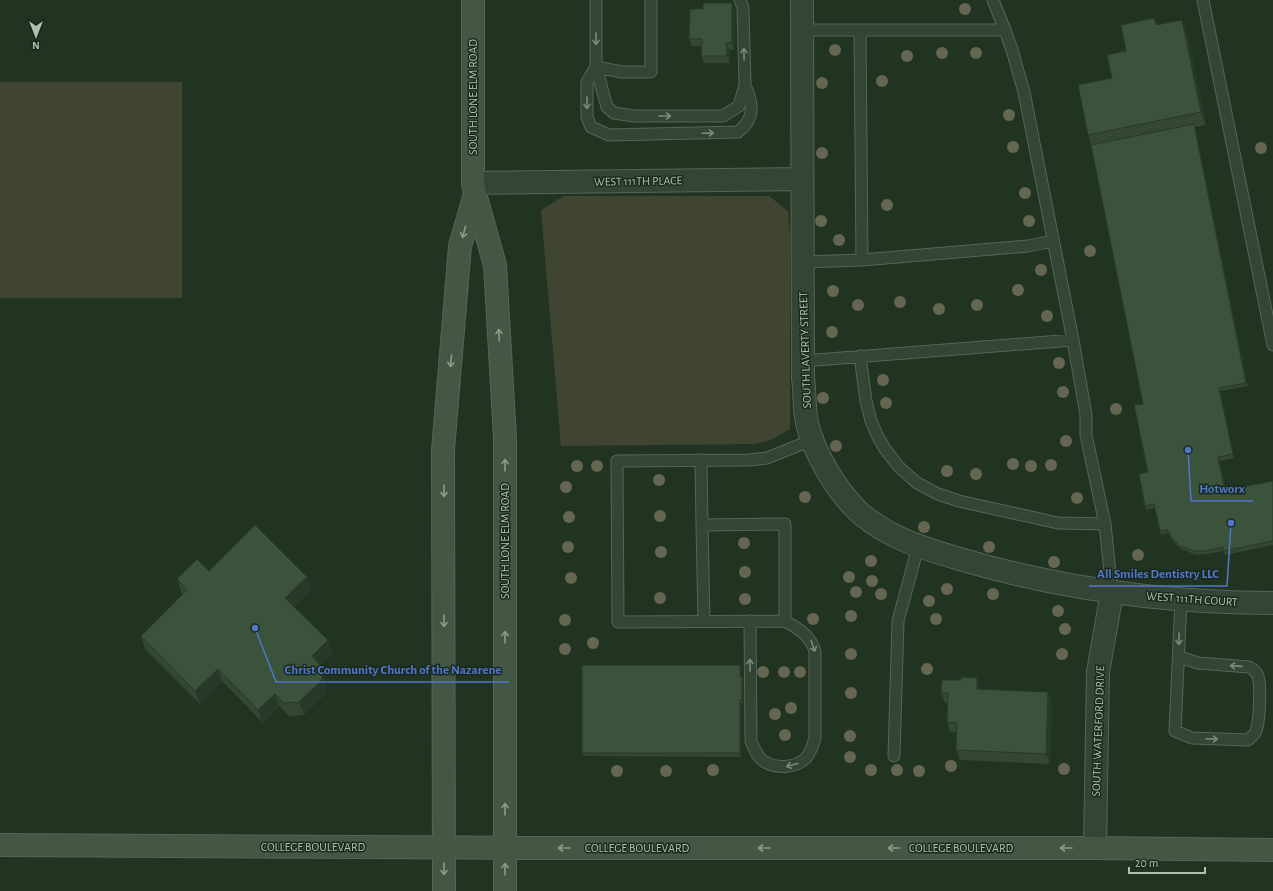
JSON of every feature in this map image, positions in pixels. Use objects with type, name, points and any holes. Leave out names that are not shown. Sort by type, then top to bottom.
[{"type":"street","name":"SOUTH LONE ELM ROAD","points":[[444,891],[444,450],[460,246],[474,189],[473,0]]},
{"type":"street","name":"SOUTH LAVERTY STREET","points":[[802,0],[803,361],[807,422],[812,440],[823,462],[840,491],[859,512],[877,527],[918,547],[1007,573],[1112,592]]},
{"type":"street","name":"WEST 111TH PLACE","points":[[474,189],[802,178]]},
{"type":"street","name":"SOUTH LONE ELM ROAD","points":[[474,189],[495,265],[505,438],[505,891]]},
{"type":"street","name":"WEST 111TH COURT","points":[[1112,592],[1181,600],[1273,603]]},
{"type":"street","name":"SOUTH WATERFORD DRIVE","points":[[1095,848],[1098,672],[1112,592]]},
{"type":"street","name":"COLLEGE BOULEVARD","points":[[0,845],[444,848],[1095,848],[1273,850]]},
{"type":"lane","points":[[596,0],[596,67],[607,107],[614,113],[628,115],[723,116],[739,106],[744,85],[742,8],[740,0]]},
{"type":"lane","points":[[596,67],[622,72],[651,72],[651,0]]},
{"type":"lane","points":[[993,0],[1006,30],[1024,92],[1054,241],[1086,415],[1086,435],[1104,524],[1112,592]]},
{"type":"lane","points":[[1203,0],[1273,345]]},
{"type":"lane","points":[[802,30],[1006,30]]},
{"type":"lane","points":[[860,30],[862,260]]},
{"type":"lane","points":[[596,67],[587,82],[587,118],[591,127],[609,135],[738,132],[746,126],[751,113],[750,98],[744,85]]},
{"type":"lane","points":[[803,262],[862,260],[1028,246],[1054,241]]},
{"type":"lane","points":[[803,361],[1073,340]]},
{"type":"lane","points":[[860,356],[866,401],[871,421],[877,436],[885,450],[899,467],[917,482],[938,494],[959,501],[1058,523],[1104,524]]},
{"type":"lane","points":[[750,621],[751,741],[755,751],[762,760],[780,767],[789,766],[798,763],[805,758],[811,750],[815,738],[815,651],[812,642],[807,635],[785,621],[750,621],[704,621],[618,622],[617,461],[750,460],[767,458],[812,440]]},
{"type":"lane","points":[[701,460],[704,621]]},
{"type":"lane","points":[[702,524],[785,524],[785,621]]},
{"type":"lane","points":[[894,756],[898,621],[918,547]]},
{"type":"lane","points":[[1179,657],[1198,663],[1249,667],[1254,670],[1258,676],[1260,692],[1258,720],[1254,734],[1248,740],[1192,738],[1175,731],[1181,600]]},
{"type":"green space","points":[[0,82],[182,82],[182,298],[0,298]]},
{"type":"green space","points":[[564,196],[769,196],[788,211],[790,237],[790,429],[773,439],[756,444],[561,446],[541,210]]},
{"type":"building","points":[[703,3],[732,3],[732,43],[726,42],[727,56],[701,56],[702,39],[689,39],[690,9],[703,9]]},
{"type":"building","points":[[1154,18],[1156,25],[1182,20],[1201,112],[1088,135],[1078,85],[1112,78],[1107,55],[1126,51],[1121,25]]},
{"type":"building","points":[[1194,124],[1246,383],[1219,388],[1233,454],[1218,457],[1225,490],[1273,481],[1273,541],[1223,551],[1223,547],[1205,551],[1194,551],[1180,546],[1167,530],[1160,531],[1154,504],[1145,506],[1139,474],[1148,472],[1134,405],[1143,404],[1091,145]]},
{"type":"building","points":[[255,525],[307,577],[285,598],[328,640],[312,656],[321,666],[322,680],[299,702],[284,703],[275,694],[258,710],[218,669],[195,691],[141,636],[187,590],[177,579],[197,559],[209,571]]},
{"type":"building","points":[[582,665],[740,665],[740,677],[742,677],[742,700],[740,700],[740,753],[582,753]]},
{"type":"building","points":[[961,677],[977,678],[977,689],[1048,692],[1046,754],[956,750],[957,723],[947,722],[948,693],[941,693],[942,680],[961,680]]},
{"type":"place","name":"Hotworx","points":[[1188,450]]},
{"type":"place","name":"All Smiles Dentistry LLC","points":[[1231,523]]},
{"type":"place","name":"Christ Community Church of the Nazarene","points":[[255,628]]}]
